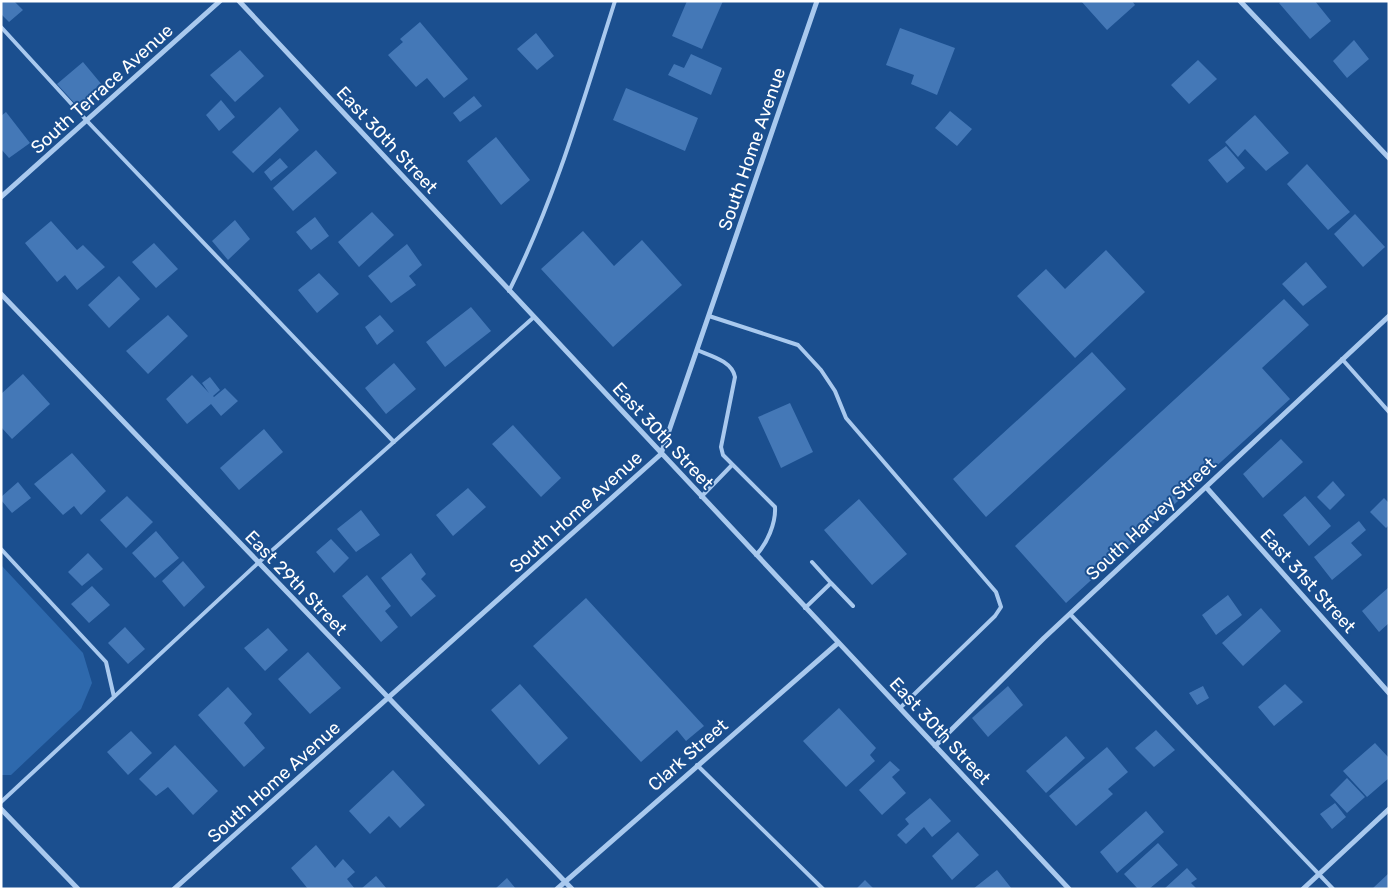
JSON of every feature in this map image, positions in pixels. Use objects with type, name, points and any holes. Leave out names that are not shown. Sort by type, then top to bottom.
[{"type":"street","name":"South Terrace Avenue","points":[[1,197],[88,122],[220,1]]},
{"type":"street","name":"East 30th Street","points":[[239,1],[1069,889]]},
{"type":"street","name":"South Home Avenue","points":[[174,889],[661,454],[817,1]]},
{"type":"street","points":[[1240,1],[1389,158]]},
{"type":"street","name":"East 29th Street","points":[[1,294],[572,889]]},
{"type":"street","name":"South Harvey Street","points":[[935,746],[1070,614],[1389,316]]},
{"type":"street","name":"East 31st Street","points":[[1206,487],[1389,693]]},
{"type":"street","name":"Clark Street","points":[[557,889],[838,643]]},
{"type":"street","points":[[1,809],[78,889]]},
{"type":"street","points":[[1303,889],[1389,809]]},
{"type":"lane","points":[[509,291],[529,251],[557,183],[615,1]]},
{"type":"lane","points":[[1,26],[88,122],[394,442]]},
{"type":"lane","points":[[709,316],[798,345],[821,370],[835,392],[846,418],[996,592],[1001,607],[995,616],[900,708]]},
{"type":"lane","points":[[1,802],[258,563],[534,318]]},
{"type":"lane","points":[[697,350],[728,364],[734,370],[735,376],[721,447],[723,455],[775,508],[776,517],[763,548],[756,555]]},
{"type":"lane","points":[[1342,359],[1389,412]]},
{"type":"lane","points":[[701,497],[732,465]]},
{"type":"lane","points":[[1,549],[106,662],[114,697]]},
{"type":"lane","points":[[812,562],[853,606]]},
{"type":"lane","points":[[806,608],[831,583]]},
{"type":"lane","points":[[1070,614],[1333,889]]},
{"type":"lane","points":[[698,765],[823,889]]},
{"type":"shaded area","points":[[1,565],[83,653],[92,683],[81,709],[11,775],[1,775]]},
{"type":"building","points":[[1,1],[14,1],[23,10],[9,22],[1,14]]},
{"type":"building","points":[[687,1],[723,1],[702,49],[672,36]]},
{"type":"building","points":[[1081,1],[1132,1],[1135,5],[1107,30]]},
{"type":"building","points":[[1282,1],[1315,1],[1331,21],[1310,39],[1279,3]]},
{"type":"building","points":[[420,22],[468,79],[444,98],[427,78],[416,87],[388,55],[403,42],[400,39]]},
{"type":"building","points":[[900,28],[955,48],[937,95],[911,84],[914,75],[886,65]]},
{"type":"building","points":[[536,33],[554,56],[537,70],[517,49]]},
{"type":"building","points":[[1354,40],[1369,59],[1347,78],[1333,61]]},
{"type":"building","points":[[240,50],[264,76],[235,102],[210,75]]},
{"type":"building","points":[[691,54],[722,68],[711,95],[668,75],[674,64],[684,68]]},
{"type":"building","points":[[1198,60],[1217,79],[1189,104],[1171,85]]},
{"type":"building","points":[[83,62],[103,86],[78,107],[57,84]]},
{"type":"building","points":[[626,88],[698,118],[685,151],[613,120]]},
{"type":"building","points":[[474,96],[482,106],[460,122],[453,113]]},
{"type":"building","points":[[221,100],[235,117],[219,131],[206,115]]},
{"type":"building","points":[[280,107],[299,130],[253,173],[232,152]]},
{"type":"building","points":[[950,111],[972,129],[957,146],[935,128]]},
{"type":"building","points":[[6,112],[30,143],[9,158],[1,149],[1,116]]},
{"type":"building","points":[[1255,115],[1289,153],[1266,171],[1245,149],[1238,157],[1225,142]]},
{"type":"building","points":[[496,137],[530,180],[501,205],[467,161]]},
{"type":"building","points":[[1226,146],[1245,168],[1227,183],[1208,160]]},
{"type":"building","points":[[316,150],[337,173],[293,211],[273,188]]},
{"type":"building","points":[[280,158],[288,167],[271,181],[264,172]]},
{"type":"building","points":[[1307,164],[1350,212],[1328,230],[1287,184]]},
{"type":"building","points":[[372,212],[394,235],[359,267],[338,242]]},
{"type":"building","points":[[1355,214],[1385,247],[1363,267],[1334,234]]},
{"type":"building","points":[[315,217],[329,236],[311,250],[296,232]]},
{"type":"building","points":[[235,220],[250,239],[228,260],[212,241]]},
{"type":"building","points":[[51,221],[77,250],[83,245],[105,267],[77,290],[65,275],[57,282],[25,243]]},
{"type":"building","points":[[583,231],[614,266],[642,240],[682,285],[613,347],[541,269]]},
{"type":"building","points":[[154,243],[178,269],[156,288],[132,262]]},
{"type":"building","points":[[407,244],[422,265],[409,276],[416,285],[391,303],[368,276]]},
{"type":"building","points":[[1106,250],[1145,292],[1075,358],[1017,296],[1046,269],[1065,289]]},
{"type":"building","points":[[1306,262],[1327,287],[1303,306],[1282,284]]},
{"type":"building","points":[[319,273],[339,294],[317,313],[298,290]]},
{"type":"building","points":[[119,276],[140,299],[109,328],[88,305]]},
{"type":"building","points":[[1284,299],[1309,325],[1262,368],[1290,399],[1066,603],[1015,546]]},
{"type":"building","points":[[471,307],[491,331],[445,367],[426,342]]},
{"type":"building","points":[[168,315],[188,336],[148,374],[126,351]]},
{"type":"building","points":[[380,315],[394,331],[377,345],[365,327]]},
{"type":"building","points":[[1092,352],[1126,389],[986,517],[953,479]]},
{"type":"building","points":[[394,363],[416,389],[386,414],[365,388]]},
{"type":"building","points":[[23,374],[50,404],[12,439],[1,427],[1,394]]},
{"type":"building","points":[[192,375],[209,393],[202,383],[210,377],[220,390],[214,397],[225,388],[238,401],[221,416],[211,404],[187,424],[166,399]]},
{"type":"building","points":[[790,403],[813,452],[781,468],[758,417]]},
{"type":"building","points":[[513,425],[561,478],[541,497],[492,444]]},
{"type":"building","points":[[264,429],[283,452],[239,490],[220,468]]},
{"type":"building","points":[[1281,439],[1303,462],[1263,498],[1243,474]]},
{"type":"building","points":[[72,453],[106,491],[81,515],[74,506],[63,515],[34,484]]},
{"type":"building","points":[[1333,481],[1345,495],[1330,510],[1317,497]]},
{"type":"building","points":[[18,482],[31,498],[12,513],[1,500],[1,497]]},
{"type":"building","points":[[468,488],[486,507],[453,536],[436,515]]},
{"type":"building","points":[[127,496],[153,522],[126,548],[100,520]]},
{"type":"building","points":[[1305,496],[1331,526],[1309,546],[1283,515]]},
{"type":"building","points":[[1384,498],[1389,503],[1389,525],[1386,528],[1370,512]]},
{"type":"building","points":[[859,499],[907,554],[872,585],[824,530]]},
{"type":"building","points":[[361,510],[380,535],[356,552],[337,529]]},
{"type":"building","points":[[1359,521],[1366,530],[1351,543],[1362,555],[1332,580],[1314,557]]},
{"type":"building","points":[[156,531],[179,558],[155,578],[132,553]]},
{"type":"building","points":[[331,539],[349,558],[334,573],[316,552]]},
{"type":"building","points":[[88,553],[103,569],[82,586],[68,572]]},
{"type":"building","points":[[411,553],[426,574],[421,579],[436,596],[411,617],[381,578]]},
{"type":"building","points":[[183,561],[205,587],[184,607],[162,581]]},
{"type":"building","points":[[367,575],[391,606],[385,611],[398,627],[381,642],[342,596]]},
{"type":"building","points":[[92,586],[110,605],[89,623],[71,604]]},
{"type":"building","points":[[1389,587],[1389,623],[1379,632],[1362,611]]},
{"type":"building","points":[[1228,595],[1242,615],[1216,635],[1202,615]]},
{"type":"building","points":[[586,598],[704,726],[686,741],[677,730],[641,762],[533,646]]},
{"type":"building","points":[[1261,608],[1281,631],[1243,666],[1222,643]]},
{"type":"building","points":[[125,627],[145,649],[128,664],[108,643]]},
{"type":"building","points":[[268,628],[288,650],[265,671],[244,648]]},
{"type":"building","points":[[308,652],[341,688],[310,714],[278,679]]},
{"type":"building","points":[[520,684],[568,738],[539,765],[491,710]]},
{"type":"building","points":[[1285,684],[1303,702],[1274,726],[1258,707]]},
{"type":"building","points":[[1008,686],[1023,705],[988,737],[972,718]]},
{"type":"building","points":[[1203,686],[1209,698],[1197,705],[1189,693]]},
{"type":"building","points":[[228,687],[252,714],[244,723],[265,748],[244,767],[198,715]]},
{"type":"building","points":[[839,708],[876,748],[870,755],[875,761],[846,787],[803,741]]},
{"type":"building","points":[[1156,730],[1175,750],[1154,767],[1135,748]]},
{"type":"building","points":[[131,731],[152,753],[128,775],[107,752]]},
{"type":"building","points":[[1066,736],[1085,758],[1046,793],[1026,771]]},
{"type":"building","points":[[1375,743],[1389,758],[1389,778],[1367,797],[1343,771]]},
{"type":"building","points":[[175,745],[218,791],[193,815],[168,787],[156,796],[139,779]]},
{"type":"building","points":[[1107,747],[1128,772],[1108,789],[1113,794],[1076,826],[1049,796]]},
{"type":"building","points":[[890,761],[900,770],[892,777],[906,793],[882,815],[859,790]]},
{"type":"building","points":[[393,770],[425,805],[400,828],[389,816],[370,834],[349,811]]},
{"type":"building","points":[[1347,778],[1365,797],[1347,813],[1330,795]]},
{"type":"building","points":[[930,798],[951,821],[932,837],[924,827],[906,844],[897,835],[909,824],[905,819]]},
{"type":"building","points":[[1335,803],[1346,817],[1332,829],[1320,814]]},
{"type":"building","points":[[1146,811],[1164,832],[1117,873],[1100,852]]},
{"type":"building","points":[[958,832],[979,855],[952,880],[932,856]]},
{"type":"building","points":[[1158,843],[1178,865],[1149,889],[1138,889],[1124,874]]},
{"type":"building","points":[[316,845],[335,868],[343,859],[355,872],[347,879],[355,889],[308,889],[291,868]]},
{"type":"building","points":[[1187,868],[1197,879],[1191,883],[1197,889],[1164,889]]},
{"type":"building","points":[[997,870],[1012,889],[973,889]]},
{"type":"building","points":[[1389,873],[1389,889],[1372,889]]},
{"type":"building","points":[[376,876],[387,889],[361,889]]},
{"type":"building","points":[[507,878],[516,889],[495,889]]},
{"type":"building","points":[[865,880],[874,889],[856,889]]}]
